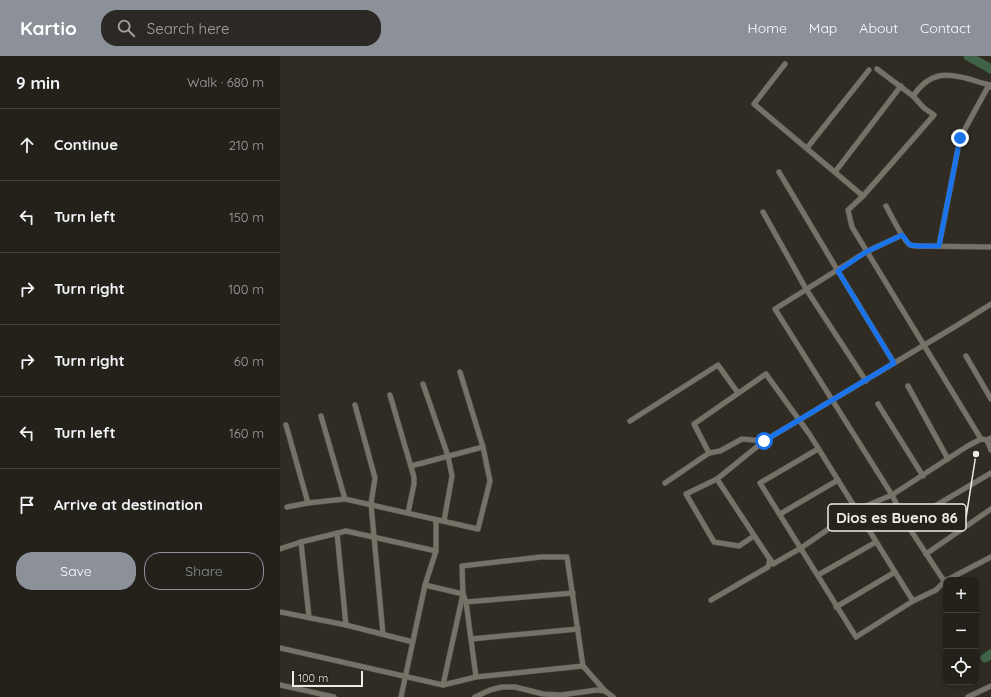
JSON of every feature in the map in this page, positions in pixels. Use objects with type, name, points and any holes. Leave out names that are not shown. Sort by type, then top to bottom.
[{"type":"street","points":[[785,64],[754,104],[863,196]]},
{"type":"street","points":[[877,69],[901,86],[934,115],[863,196],[848,210],[852,227],[924,345],[986,439],[991,450]]},
{"type":"street","points":[[807,148],[869,70]]},
{"type":"street","points":[[913,96],[920,86],[926,81],[932,77],[940,75],[964,78],[990,85],[960,138],[939,246]]},
{"type":"street","points":[[835,172],[901,86]]},
{"type":"street","points":[[779,172],[894,363]]},
{"type":"street","points":[[886,206],[902,235],[910,245],[991,246]]},
{"type":"street","points":[[763,212],[806,290],[866,381]]},
{"type":"street","points":[[902,235],[866,252],[838,271],[775,308],[892,496],[906,523],[943,577]]},
{"type":"street","points":[[754,536],[739,546],[714,542],[686,494],[717,480],[764,441],[800,421],[991,304]]},
{"type":"street","points":[[966,356],[991,399]]},
{"type":"street","points":[[630,421],[718,365],[738,393]]},
{"type":"street","points":[[286,507],[308,502],[344,499],[478,529],[490,481],[483,447],[460,372]]},
{"type":"street","points":[[709,453],[694,424],[766,374],[800,421],[913,602]]},
{"type":"street","points":[[423,384],[448,456],[452,476],[444,522]]},
{"type":"street","points":[[908,386],[948,459]]},
{"type":"street","points":[[390,396],[414,477],[408,513]]},
{"type":"street","points":[[878,404],[923,476]]},
{"type":"street","points":[[355,405],[376,478],[370,504],[383,634]]},
{"type":"street","points":[[321,416],[344,499]]},
{"type":"street","points":[[286,425],[308,502]]},
{"type":"street","points":[[664,484],[709,453],[720,451],[742,439],[764,441]]},
{"type":"street","points":[[717,480],[773,564],[801,548],[856,510],[892,496],[948,459],[986,439]]},
{"type":"street","points":[[411,466],[483,447]]},
{"type":"street","points":[[818,449],[760,483],[856,637],[913,602],[936,590],[943,584]]},
{"type":"street","points":[[906,523],[991,473]]},
{"type":"street","points":[[780,514],[838,480]]},
{"type":"street","points":[[926,554],[991,509]]},
{"type":"street","points":[[401,697],[425,585],[436,552],[436,520]]},
{"type":"street","points":[[280,549],[301,542],[346,531],[436,552]]},
{"type":"street","points":[[337,533],[346,625]]},
{"type":"street","points":[[301,542],[309,618]]},
{"type":"street","points":[[818,575],[876,542]]},
{"type":"street","points":[[443,685],[463,594],[462,566],[540,557],[563,556],[567,557],[583,666],[605,691],[613,697]]},
{"type":"street","points":[[954,577],[991,557]]},
{"type":"street","points":[[711,600],[768,567],[770,559]]},
{"type":"street","points":[[836,607],[895,572]]},
{"type":"street","points":[[425,585],[463,594]]},
{"type":"street","points":[[466,602],[573,593]]},
{"type":"street","points":[[463,594],[466,602],[476,677]]},
{"type":"street","points":[[280,612],[346,625],[413,642]]},
{"type":"street","points":[[471,639],[578,629]]},
{"type":"street","points":[[280,648],[443,685],[476,677],[583,666]]},
{"type":"street","points":[[280,685],[334,697]]},
{"type":"street","points":[[968,697],[991,686]]},
{"type":"street","points":[[475,697],[490,690],[502,687],[515,687],[544,694],[561,695],[597,690],[605,691]]},
{"type":"waterway","points":[[968,56],[991,69]]},
{"type":"waterway","points":[[985,658],[991,654]]},
{"type":"place","name":"Dios es Bueno 86","points":[[976,454]]},
{"type":"route","points":[[764,441],[800,421],[894,363],[838,271],[866,252],[902,235],[910,245],[939,246],[960,138]]}]
